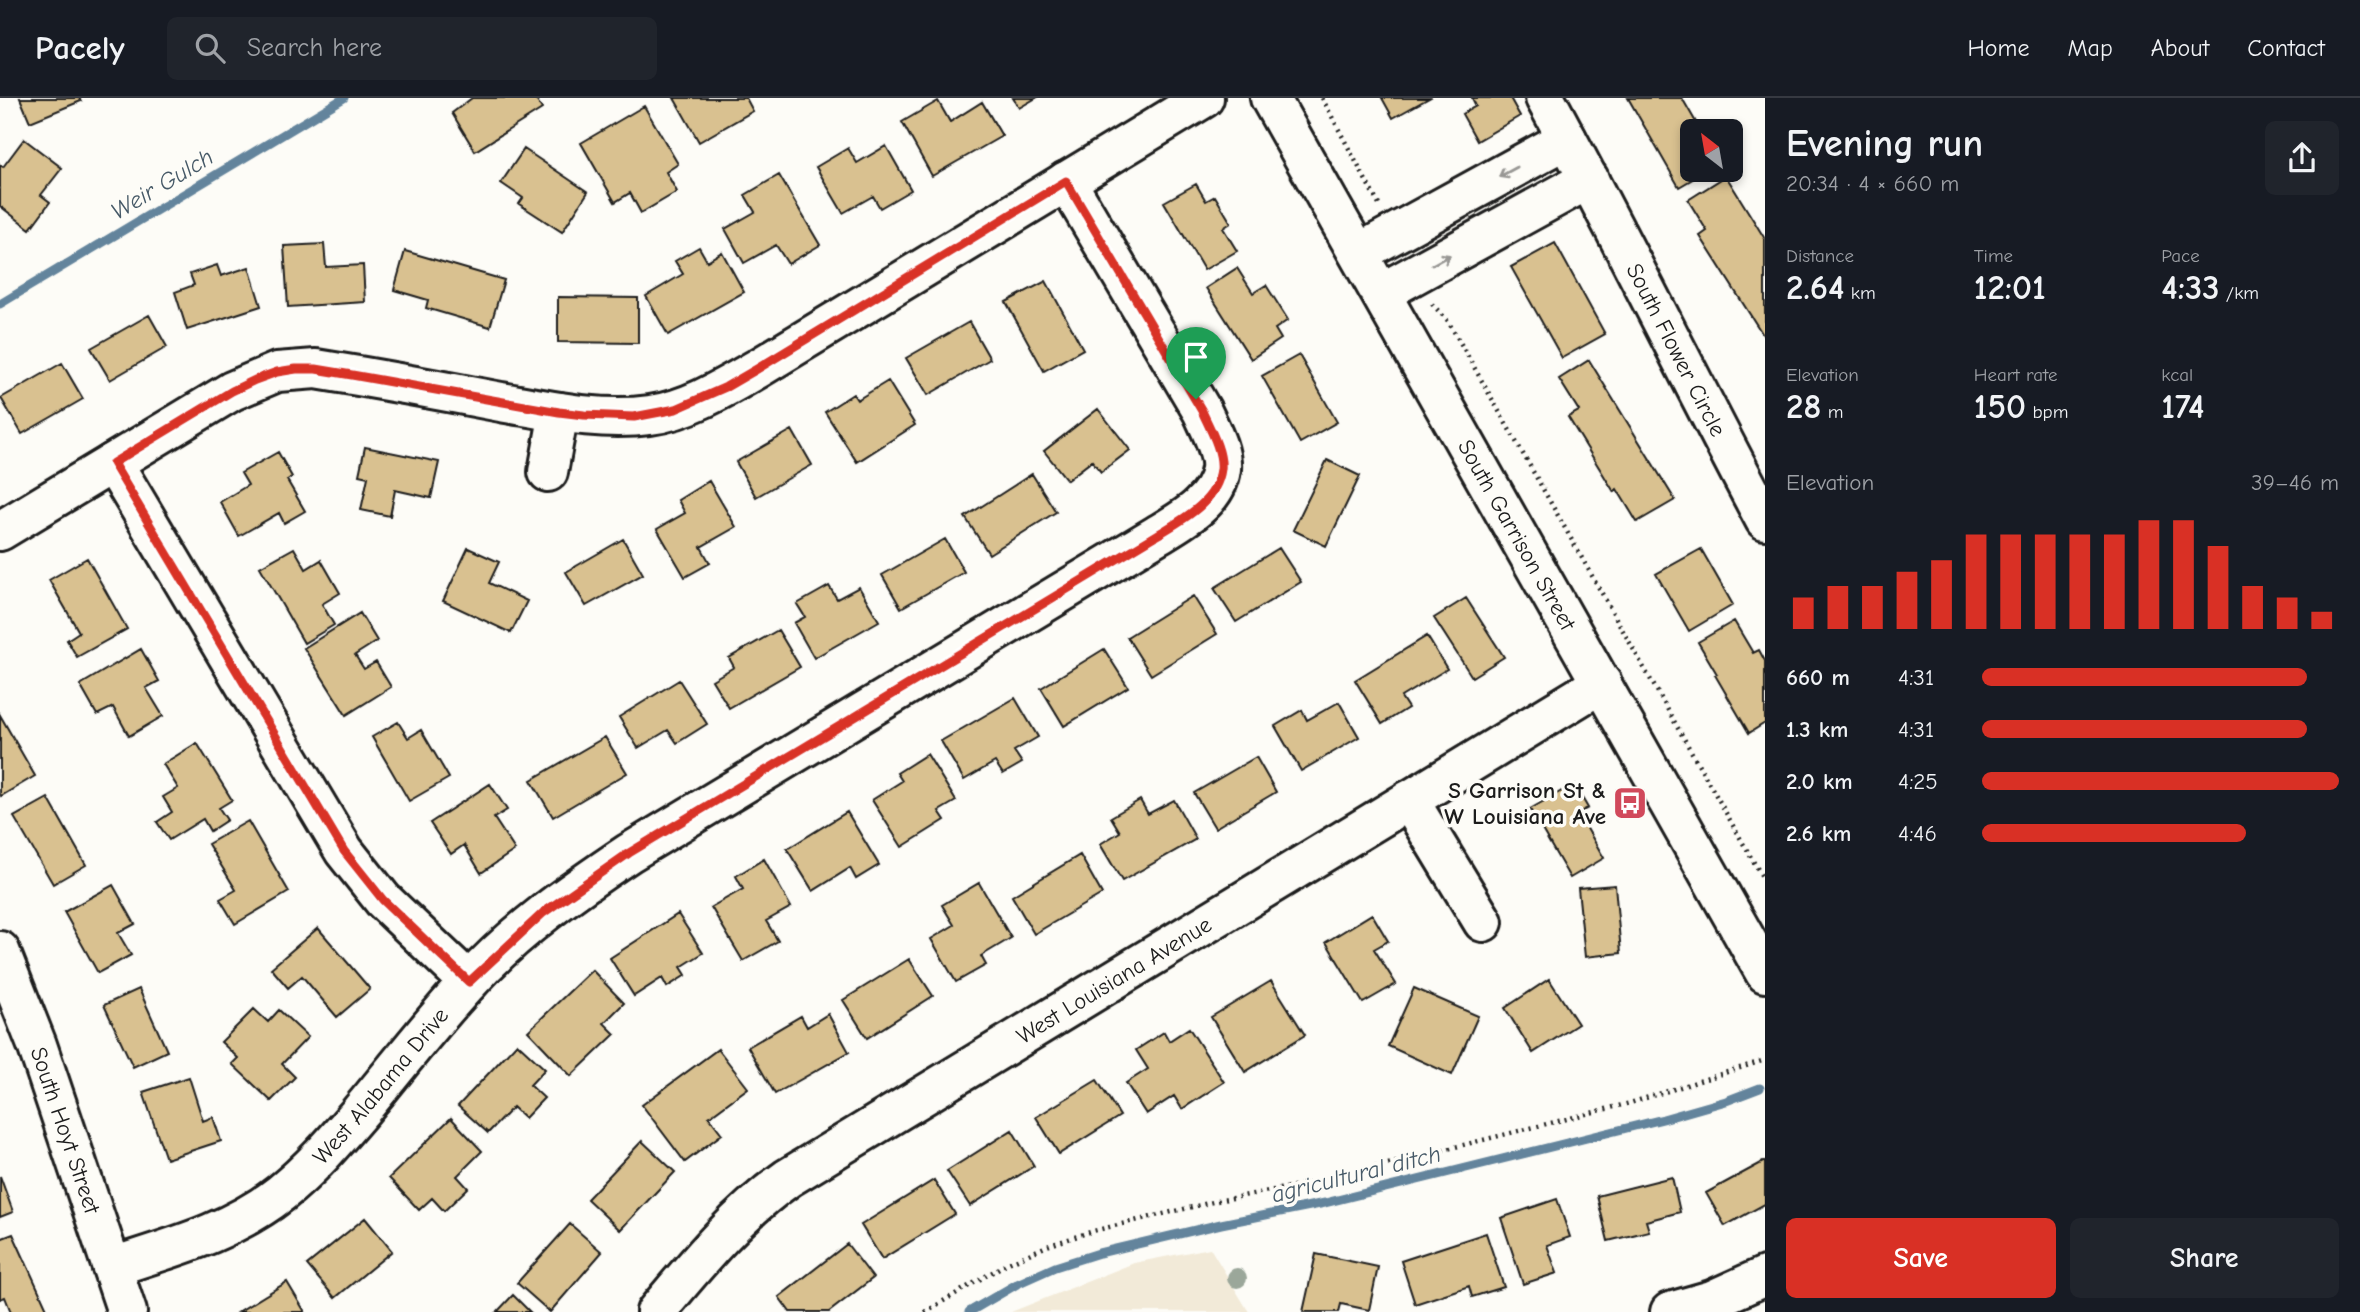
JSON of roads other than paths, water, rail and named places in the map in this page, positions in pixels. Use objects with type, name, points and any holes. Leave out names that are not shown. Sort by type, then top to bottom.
[{"type":"street","points":[[0,531],[232,391],[277,372],[316,369],[584,415],[634,417],[676,409],[701,400],[757,369],[1204,98]]},
{"type":"street","name":"South Garrison Street","points":[[1270,98],[1765,973]]},
{"type":"street","name":"South Flower Circle","points":[[1545,98],[1765,520]]},
{"type":"street","points":[[1359,253],[1567,139]]},
{"type":"street","points":[[1381,293],[1589,179]]},
{"type":"street","name":"West Alabama Drive","points":[[112,1266],[226,1227],[281,1193],[336,1140],[469,982],[543,913],[629,853],[1146,542],[1204,503],[1221,469],[1218,452],[1202,411],[1066,181]]},
{"type":"street","points":[[548,472],[559,412]]},
{"type":"street","points":[[113,463],[344,851],[383,900],[469,982]]},
{"type":"street","name":"West Louisiana Avenue","points":[[656,1312],[729,1228],[788,1178],[1602,683]]},
{"type":"street","points":[[1409,800],[1483,922]]},
{"type":"street","name":"South Hoyt Street","points":[[0,951],[37,1045],[127,1312]]},
{"type":"street","points":[[1670,1312],[1712,1300],[1765,1276]]},
{"type":"waterway","name":"Weir Gulch","points":[[0,304],[344,98]]},
{"type":"waterway","name":"agricultural ditch","points":[[969,1312],[1017,1284],[1055,1267],[1099,1253],[1325,1203],[1663,1119],[1760,1088]]},
{"type":"place","name":"S Garrison St & W Louisiana Ave","points":[[1630,803]]}]
